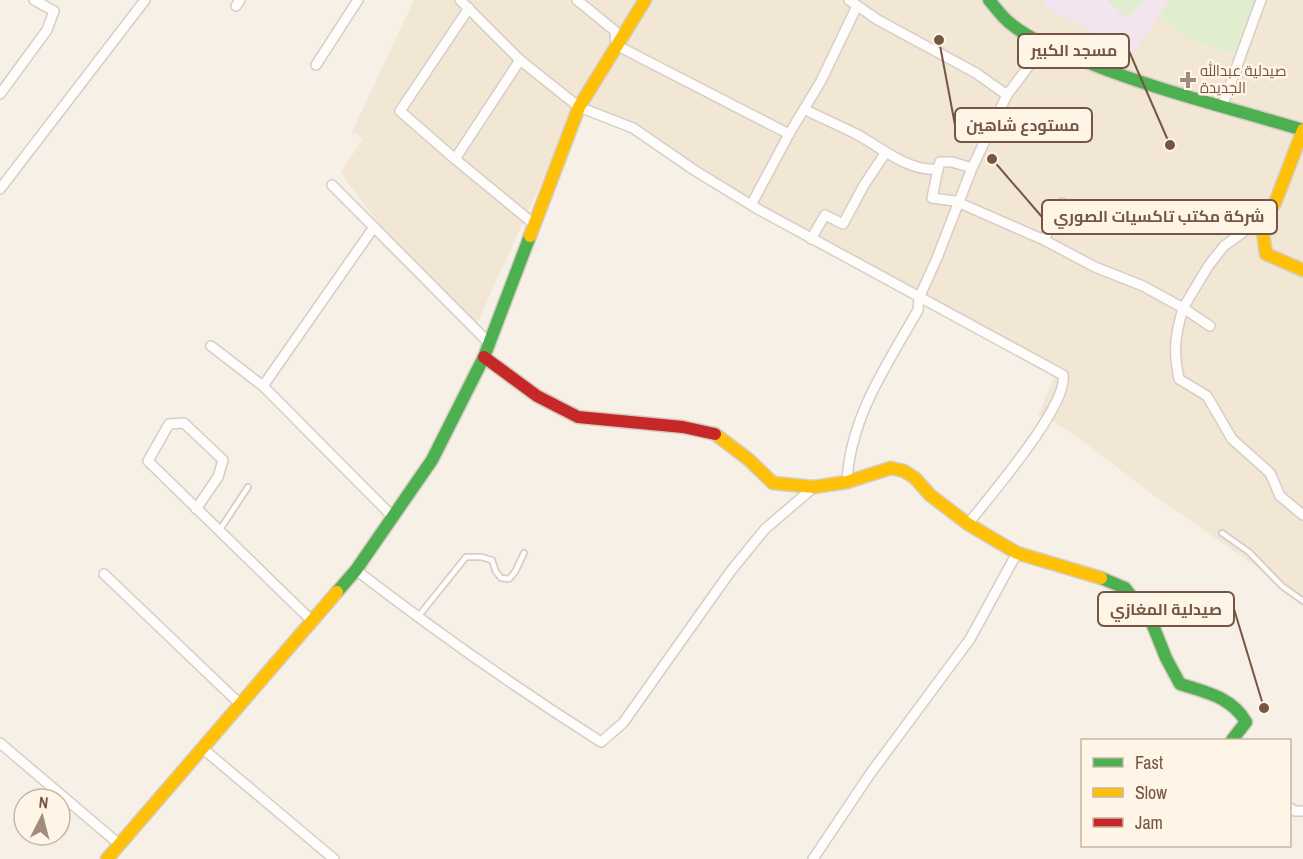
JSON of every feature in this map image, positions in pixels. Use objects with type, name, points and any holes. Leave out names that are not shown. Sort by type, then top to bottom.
[{"type":"street","points":[[0,94],[47,30],[54,11],[34,0]]},
{"type":"street","points":[[0,189],[145,0]]},
{"type":"street","points":[[316,65],[358,0]]},
{"type":"street","points":[[460,0],[520,60],[579,107],[633,128],[694,170],[751,205],[1060,373],[1063,377],[1059,395],[1046,421],[968,524]]},
{"type":"street","points":[[577,0],[615,31],[616,45]]},
{"type":"street","points":[[107,859],[356,570],[432,460],[484,357],[579,107],[645,0]]},
{"type":"street","points":[[989,0],[1010,23],[1045,45],[1106,71],[1169,93],[1303,130],[1275,203],[1261,219],[1224,246],[1209,265],[1183,308],[1175,337],[1179,379],[1208,396],[1232,439],[1270,473],[1280,496],[1303,515]]},
{"type":"street","points":[[1222,107],[1259,1]]},
{"type":"street","points":[[751,205],[830,65],[853,3],[878,20],[976,73],[1007,95]]},
{"type":"street","points":[[469,8],[400,111],[454,159],[534,224]]},
{"type":"street","points":[[616,45],[789,134]]},
{"type":"street","points":[[847,482],[848,456],[865,405],[918,310],[919,298],[972,168],[1007,95],[1045,45]]},
{"type":"street","points":[[454,159],[520,60]]},
{"type":"street","points":[[804,110],[855,133],[912,165],[929,170],[938,169]]},
{"type":"street","points":[[812,239],[825,215],[843,224],[864,185],[886,152]]},
{"type":"street","points":[[972,168],[952,162],[940,162],[932,198],[959,203],[1044,240],[1095,267],[1143,286],[1210,326]]},
{"type":"street","points":[[332,184],[489,343]]},
{"type":"street","points":[[1044,240],[1062,203],[1086,215]]},
{"type":"street","points":[[1261,219],[1266,254],[1303,270]]},
{"type":"street","points":[[263,386],[374,226]]},
{"type":"street","points":[[211,346],[263,386],[393,516]]},
{"type":"street","points":[[484,357],[537,396],[578,417],[683,427],[716,434],[748,459],[773,483],[814,487],[847,482],[891,468],[904,471],[915,478],[930,495],[968,524],[1017,553],[1090,574],[1125,588],[1152,623],[1166,658],[1180,684],[1223,698],[1241,713],[1246,722],[1233,739]]},
{"type":"street","points":[[196,509],[218,477],[223,460],[184,423],[169,424],[148,461],[196,509],[312,621]]},
{"type":"street","points":[[356,570],[417,618],[521,691],[601,742],[623,723],[730,572],[765,529],[814,487]]},
{"type":"street","points":[[813,859],[870,774],[970,639],[1017,553]]},
{"type":"street","points":[[104,574],[241,705]]},
{"type":"street","points":[[0,743],[119,844]]},
{"type":"street","points":[[202,748],[334,859]]},
{"type":"lane","points":[[219,531],[248,487]]},
{"type":"lane","points":[[1222,533],[1249,552],[1282,586],[1303,601]]},
{"type":"lane","points":[[417,618],[466,557],[492,560],[501,578],[509,579],[524,553]]},
{"type":"shaded area","points":[[414,0],[1303,0],[1303,599],[1152,494],[1075,435],[1047,418],[1038,416],[1056,372],[754,203],[579,100],[474,330],[402,255],[341,173],[363,138],[352,132]]},
{"type":"shaded area","points":[[1044,0],[1169,0],[1134,52],[1045,7]]},
{"type":"green space","points":[[1107,0],[1146,0],[1127,19]]},
{"type":"green space","points":[[1171,0],[1253,0],[1258,4],[1237,55],[1192,40],[1159,16]]},
{"type":"traffic: fast","points":[[989,0],[1019,30],[1065,53],[1165,90],[1303,130]]},
{"type":"traffic: fast","points":[[337,592],[356,570],[432,460],[484,357],[530,236]]},
{"type":"traffic: fast","points":[[1101,578],[1125,588],[1152,623],[1166,658],[1180,684],[1226,701],[1240,714],[1246,722],[1233,739]]},
{"type":"traffic: slow","points":[[530,236],[579,107],[645,0]]},
{"type":"traffic: slow","points":[[1303,130],[1275,203],[1261,219],[1266,254],[1303,270]]},
{"type":"traffic: slow","points":[[715,434],[748,459],[773,483],[814,487],[847,482],[891,468],[904,471],[915,478],[930,495],[968,524],[1017,553],[1101,578]]},
{"type":"traffic: slow","points":[[107,859],[337,592]]},
{"type":"traffic: jam","points":[[484,357],[537,396],[578,417],[683,427],[715,434]]},
{"type":"place","name":"مستودع شاهين","points":[[939,40]]},
{"type":"place","name":"صيدلية عبدالله الجديدة","points":[[1188,80]]},
{"type":"place","name":"مسجد الكبير","points":[[1170,145]]},
{"type":"place","name":"شركة مكتب تاكسيات الصوري","points":[[992,159]]},
{"type":"place","name":"صيدلية المغازي","points":[[1264,708]]}]
